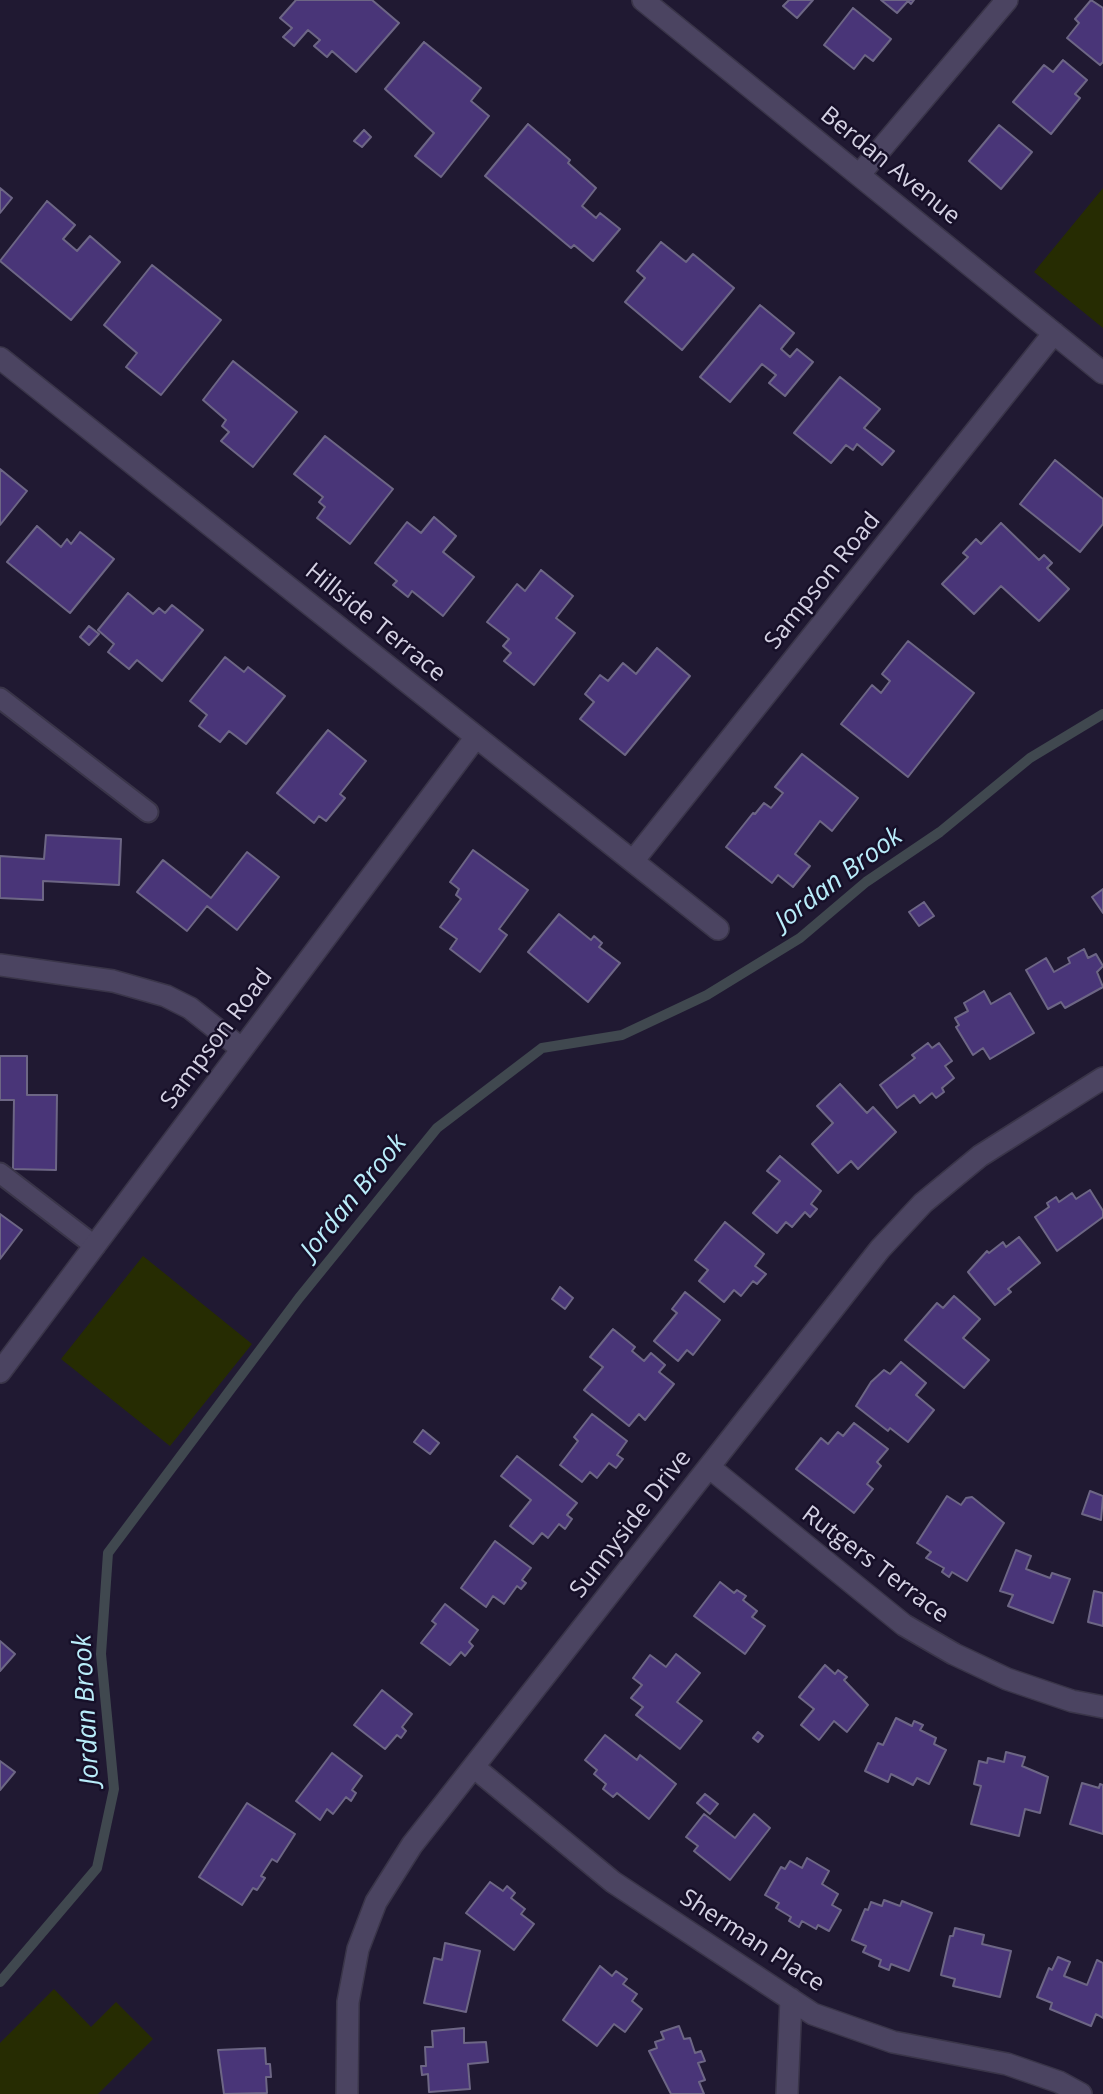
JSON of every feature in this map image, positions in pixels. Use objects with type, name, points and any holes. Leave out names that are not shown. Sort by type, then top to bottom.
[{"type":"street","name":"Berdan Avenue","points":[[643,0],[1103,373]]},
{"type":"street","points":[[859,175],[1007,0]]},
{"type":"street","name":"Sampson Road","points":[[633,861],[1054,333]]},
{"type":"street","name":"Hillside Terrace","points":[[0,358],[718,929]]},
{"type":"street","name":"Sampson Road","points":[[0,1372],[477,737]]},
{"type":"street","points":[[0,965],[113,981],[166,996],[190,1008],[242,1049]]},
{"type":"street","name":"Sunnyside Drive","points":[[347,2094],[348,2002],[358,1949],[376,1902],[412,1845],[880,1249],[923,1203],[980,1156],[1103,1078]]},
{"type":"street","name":"Rutgers Terrace","points":[[709,1467],[904,1625],[954,1654],[1007,1679],[1072,1701],[1103,1707]]},
{"type":"street","name":"Sherman Place","points":[[475,1768],[613,1882],[813,2014],[893,2042],[1006,2064],[1059,2082],[1081,2094]]},
{"type":"street","points":[[788,2094],[791,1999]]},
{"type":"lane","points":[[0,698],[148,812]]},
{"type":"lane","points":[[0,1173],[95,1246]]},
{"type":"green space","points":[[1103,188],[1103,328],[1034,272]]},
{"type":"green space","points":[[143,1256],[252,1344],[170,1446],[61,1359]]},
{"type":"green space","points":[[54,1989],[91,2027],[116,2002],[153,2039],[98,2094],[0,2094],[0,2043]]},
{"type":"building","points":[[296,0],[372,0],[399,23],[356,72],[332,51],[327,57],[314,46],[320,40],[308,30],[294,46],[283,37],[292,28],[280,18]]},
{"type":"building","points":[[789,0],[813,0],[797,18],[783,6]]},
{"type":"building","points":[[881,0],[914,0],[911,4],[908,1],[897,13]]},
{"type":"building","points":[[1091,0],[1103,8],[1103,62],[1100,65],[1067,38],[1079,23],[1075,19]]},
{"type":"building","points":[[853,8],[891,39],[873,61],[865,55],[854,69],[824,45]]},
{"type":"building","points":[[424,42],[481,88],[471,101],[489,116],[441,177],[415,156],[434,133],[385,89]]},
{"type":"building","points":[[1063,60],[1087,80],[1075,94],[1080,98],[1051,134],[1013,102],[1044,65],[1053,72]]},
{"type":"building","points":[[528,124],[570,160],[568,163],[596,188],[582,206],[596,218],[600,213],[620,229],[593,261],[574,245],[571,248],[485,176]]},
{"type":"building","points":[[999,125],[1032,152],[1001,189],[969,161]]},
{"type":"building","points":[[364,130],[371,137],[362,147],[354,141]]},
{"type":"building","points":[[0,188],[12,198],[0,213]]},
{"type":"building","points":[[47,201],[75,225],[63,239],[77,251],[90,236],[120,262],[71,320],[0,261]]},
{"type":"building","points":[[661,242],[686,262],[693,254],[734,288],[682,350],[625,302],[645,278],[637,271]]},
{"type":"building","points":[[152,265],[221,320],[161,395],[126,367],[137,353],[104,325]]},
{"type":"building","points":[[760,305],[794,333],[781,349],[790,357],[797,349],[813,362],[785,396],[769,383],[776,375],[762,364],[730,402],[700,377]]},
{"type":"building","points":[[233,361],[297,412],[253,467],[221,441],[229,432],[222,426],[226,420],[203,400]]},
{"type":"building","points":[[840,377],[880,409],[864,428],[894,451],[882,465],[857,444],[853,450],[846,445],[831,463],[794,433]]},
{"type":"building","points":[[325,436],[393,489],[350,544],[317,518],[325,507],[319,502],[323,497],[294,474]]},
{"type":"building","points":[[1055,460],[1103,499],[1103,524],[1080,552],[1020,504]]},
{"type":"building","points":[[0,469],[27,491],[0,525]]},
{"type":"building","points":[[434,517],[456,536],[443,552],[474,577],[443,616],[412,591],[408,597],[393,585],[397,581],[375,563],[407,522],[421,533]]},
{"type":"building","points":[[1001,523],[1039,560],[1044,555],[1052,563],[1047,568],[1069,589],[1039,621],[1001,586],[974,614],[942,584],[968,557],[963,553],[976,539],[981,544]]},
{"type":"building","points":[[37,526],[61,547],[67,539],[71,544],[80,532],[114,559],[70,613],[7,562]]},
{"type":"building","points":[[541,570],[573,596],[556,618],[575,633],[534,685],[504,661],[511,653],[503,646],[509,639],[487,622],[517,584],[525,591]]},
{"type":"building","points":[[128,593],[153,614],[159,608],[165,613],[172,605],[203,630],[162,681],[137,660],[129,669],[108,652],[114,644],[98,630]]},
{"type":"building","points":[[89,626],[99,634],[89,645],[80,637]]},
{"type":"building","points":[[908,641],[974,693],[908,777],[841,724],[872,685],[881,693],[890,681],[882,674]]},
{"type":"building","points":[[657,648],[690,676],[625,755],[580,719],[594,702],[585,694],[600,675],[608,681],[623,663],[636,674]]},
{"type":"building","points":[[225,657],[244,672],[248,667],[285,696],[246,744],[229,731],[220,742],[199,726],[207,715],[190,701]]},
{"type":"building","points":[[328,730],[366,761],[340,794],[345,798],[326,821],[319,816],[314,823],[277,793]]},
{"type":"building","points":[[802,754],[858,798],[832,831],[820,821],[795,854],[810,866],[793,887],[778,875],[772,883],[726,847],[764,803],[771,808],[783,793],[775,787]]},
{"type":"building","points":[[46,835],[121,839],[119,885],[43,881],[43,900],[0,898],[0,856],[44,859]]},
{"type":"building","points":[[473,850],[528,890],[499,929],[507,935],[480,972],[450,949],[457,939],[440,927],[461,899],[456,895],[459,889],[450,882]]},
{"type":"building","points":[[247,852],[279,877],[237,930],[207,906],[187,931],[137,892],[163,860],[211,898]]},
{"type":"building","points":[[1103,889],[1103,913],[1092,897]]},
{"type":"building","points":[[924,902],[934,916],[919,926],[909,912]]},
{"type":"building","points":[[559,914],[591,940],[594,936],[602,943],[599,947],[620,963],[588,1002],[528,952]]},
{"type":"building","points":[[1084,949],[1088,958],[1096,954],[1103,966],[1097,972],[1103,987],[1065,1008],[1061,1002],[1048,1009],[1026,970],[1046,958],[1054,972],[1070,963],[1068,958]]},
{"type":"building","points":[[984,991],[991,1004],[1010,993],[1034,1033],[990,1059],[983,1048],[973,1055],[956,1027],[959,1025],[955,1018],[968,1011],[964,1003]]},
{"type":"building","points":[[928,1043],[932,1048],[939,1043],[952,1061],[945,1066],[954,1078],[942,1088],[944,1092],[936,1098],[932,1093],[920,1103],[914,1095],[897,1108],[880,1085],[915,1058],[912,1055]]},
{"type":"building","points":[[0,1056],[27,1056],[27,1095],[57,1095],[56,1170],[13,1169],[14,1100],[0,1100]]},
{"type":"building","points":[[840,1084],[867,1113],[873,1107],[896,1132],[858,1169],[851,1161],[838,1173],[812,1144],[833,1123],[817,1106]]},
{"type":"building","points":[[780,1156],[821,1191],[811,1204],[817,1209],[810,1217],[805,1212],[792,1227],[786,1222],[777,1233],[753,1213],[780,1181],[767,1171]]},
{"type":"building","points":[[1090,1190],[1103,1211],[1103,1217],[1057,1251],[1035,1217],[1049,1207],[1047,1203],[1056,1197],[1059,1202],[1072,1193],[1076,1199]]},
{"type":"building","points":[[0,1214],[22,1230],[0,1259]]},
{"type":"building","points":[[725,1222],[764,1254],[755,1266],[766,1274],[757,1284],[753,1281],[741,1296],[734,1290],[724,1302],[699,1281],[708,1270],[695,1260]]},
{"type":"building","points":[[1019,1237],[1040,1263],[1008,1289],[1011,1292],[995,1305],[968,1272],[987,1251],[989,1253],[1003,1242],[1006,1247]]},
{"type":"building","points":[[560,1287],[573,1298],[565,1309],[552,1299]]},
{"type":"building","points":[[685,1292],[720,1320],[693,1355],[687,1350],[678,1361],[654,1341],[677,1313],[672,1309]]},
{"type":"building","points":[[954,1296],[980,1319],[963,1338],[989,1360],[964,1388],[905,1340],[937,1303],[943,1308]]},
{"type":"building","points":[[613,1329],[635,1347],[632,1351],[644,1361],[651,1353],[665,1365],[659,1372],[674,1384],[645,1420],[639,1414],[629,1426],[584,1390],[603,1367],[590,1357]]},
{"type":"building","points":[[901,1362],[926,1383],[916,1395],[934,1410],[908,1442],[890,1428],[888,1431],[856,1406],[871,1382],[884,1370],[890,1374]]},
{"type":"building","points":[[592,1414],[627,1441],[617,1455],[623,1459],[616,1468],[609,1463],[597,1478],[590,1472],[582,1482],[560,1465],[578,1441],[574,1437]]},
{"type":"building","points":[[854,1423],[888,1449],[877,1462],[881,1466],[867,1484],[873,1489],[854,1513],[796,1469],[821,1438],[828,1444],[838,1432],[843,1436]]},
{"type":"building","points":[[423,1430],[439,1443],[430,1454],[414,1442]]},
{"type":"building","points":[[517,1456],[577,1503],[567,1515],[572,1519],[565,1529],[559,1524],[548,1538],[542,1533],[533,1544],[510,1526],[531,1500],[501,1476]]},
{"type":"building","points":[[1090,1491],[1103,1496],[1101,1520],[1082,1514]]},
{"type":"building","points":[[947,1496],[961,1505],[966,1498],[972,1497],[1004,1523],[967,1581],[952,1572],[949,1577],[942,1572],[944,1568],[926,1558],[931,1552],[917,1543]]},
{"type":"building","points":[[495,1541],[531,1568],[522,1580],[526,1583],[521,1589],[517,1586],[504,1604],[493,1596],[486,1607],[461,1588]]},
{"type":"building","points":[[1016,1550],[1031,1556],[1026,1569],[1050,1578],[1052,1573],[1070,1579],[1053,1623],[1008,1606],[1013,1595],[1000,1591]]},
{"type":"building","points":[[720,1582],[734,1593],[737,1590],[746,1596],[743,1600],[757,1611],[752,1617],[765,1626],[745,1654],[694,1616]]},
{"type":"building","points":[[1094,1591],[1103,1593],[1103,1626],[1088,1622]]},
{"type":"building","points":[[445,1604],[478,1630],[469,1642],[473,1646],[465,1656],[461,1652],[450,1665],[421,1643],[436,1624],[432,1621]]},
{"type":"building","points":[[0,1641],[15,1654],[0,1671]]},
{"type":"building","points":[[676,1654],[700,1673],[677,1702],[702,1721],[680,1749],[636,1715],[643,1707],[631,1698],[642,1685],[633,1678],[650,1655],[666,1667]]},
{"type":"building","points":[[825,1665],[835,1674],[838,1670],[847,1677],[844,1680],[868,1705],[847,1732],[834,1721],[819,1740],[801,1725],[814,1709],[799,1697]]},
{"type":"building","points":[[382,1690],[412,1714],[402,1727],[406,1731],[401,1738],[397,1735],[385,1749],[354,1725]]},
{"type":"building","points":[[896,1718],[912,1726],[914,1721],[923,1725],[920,1730],[936,1738],[934,1744],[946,1750],[929,1784],[917,1778],[913,1785],[891,1774],[888,1782],[865,1771],[878,1743],[883,1745]]},
{"type":"building","points":[[758,1732],[763,1736],[758,1742],[753,1738]]},
{"type":"building","points":[[605,1735],[637,1760],[640,1755],[676,1784],[649,1819],[617,1793],[613,1797],[603,1789],[606,1784],[594,1774],[597,1770],[585,1760]]},
{"type":"building","points":[[1006,1752],[1025,1757],[1022,1766],[1048,1777],[1040,1813],[1025,1809],[1019,1836],[971,1824],[981,1786],[974,1784],[979,1761],[987,1763],[988,1758],[1004,1762]]},
{"type":"building","points":[[332,1753],[362,1776],[352,1790],[356,1793],[351,1801],[346,1797],[333,1814],[327,1809],[320,1820],[296,1801]]},
{"type":"building","points":[[0,1761],[15,1772],[0,1790]]},
{"type":"building","points":[[1082,1783],[1099,1788],[1100,1784],[1103,1785],[1103,1834],[1070,1824]]},
{"type":"building","points":[[705,1794],[718,1804],[710,1814],[697,1803]]},
{"type":"building","points":[[247,1803],[295,1834],[277,1862],[272,1859],[261,1876],[265,1878],[257,1890],[253,1888],[242,1905],[199,1877]]},
{"type":"building","points":[[704,1814],[735,1838],[754,1814],[770,1828],[730,1880],[694,1851],[698,1846],[686,1837]]},
{"type":"building","points":[[807,1858],[829,1871],[822,1884],[838,1894],[832,1905],[841,1910],[829,1931],[818,1925],[816,1929],[802,1921],[799,1927],[789,1921],[791,1917],[776,1908],[779,1903],[765,1895],[781,1867],[785,1869],[790,1861],[802,1868]]},
{"type":"building","points":[[490,1882],[503,1891],[507,1886],[515,1893],[511,1898],[525,1909],[521,1914],[534,1924],[514,1950],[466,1913]]},
{"type":"building","points":[[884,1900],[900,1906],[902,1901],[932,1913],[909,1971],[891,1964],[889,1970],[879,1966],[881,1960],[863,1952],[866,1946],[852,1940],[865,1909],[868,1910],[871,1902],[882,1906]]},
{"type":"building","points":[[955,1928],[984,1935],[982,1944],[1011,1951],[1000,1997],[953,1986],[955,1979],[941,1975],[950,1936],[953,1936]]},
{"type":"building","points":[[445,1943],[480,1951],[466,2012],[424,2003],[434,1958],[442,1960]]},
{"type":"building","points":[[1058,1957],[1070,1962],[1064,1976],[1087,1985],[1097,1960],[1103,1963],[1103,2018],[1096,2014],[1091,2026],[1050,2009],[1052,2003],[1037,1997],[1049,1968],[1052,1970]]},
{"type":"building","points":[[600,1966],[612,1976],[616,1971],[627,1979],[623,1984],[637,1994],[632,2001],[642,2009],[625,2032],[614,2024],[597,2046],[563,2020]]},
{"type":"building","points":[[679,2026],[684,2039],[690,2038],[695,2053],[701,2051],[705,2061],[698,2063],[705,2080],[699,2082],[704,2094],[671,2094],[649,2051],[657,2048],[655,2042],[664,2039],[661,2032]]},
{"type":"building","points":[[464,2028],[464,2043],[486,2042],[488,2062],[468,2064],[470,2089],[429,2092],[428,2074],[422,2075],[421,2066],[426,2066],[425,2047],[433,2047],[432,2031]]},
{"type":"building","points":[[265,2048],[266,2064],[270,2064],[271,2077],[266,2077],[267,2093],[224,2094],[218,2050]]},
{"type":"waterway","name":"Jordan Brook","points":[[0,1982],[97,1868],[114,1789],[101,1654],[108,1553],[299,1298],[437,1128],[542,1048],[622,1035],[707,995],[800,938],[866,882],[940,832],[1030,758],[1103,714]]}]
